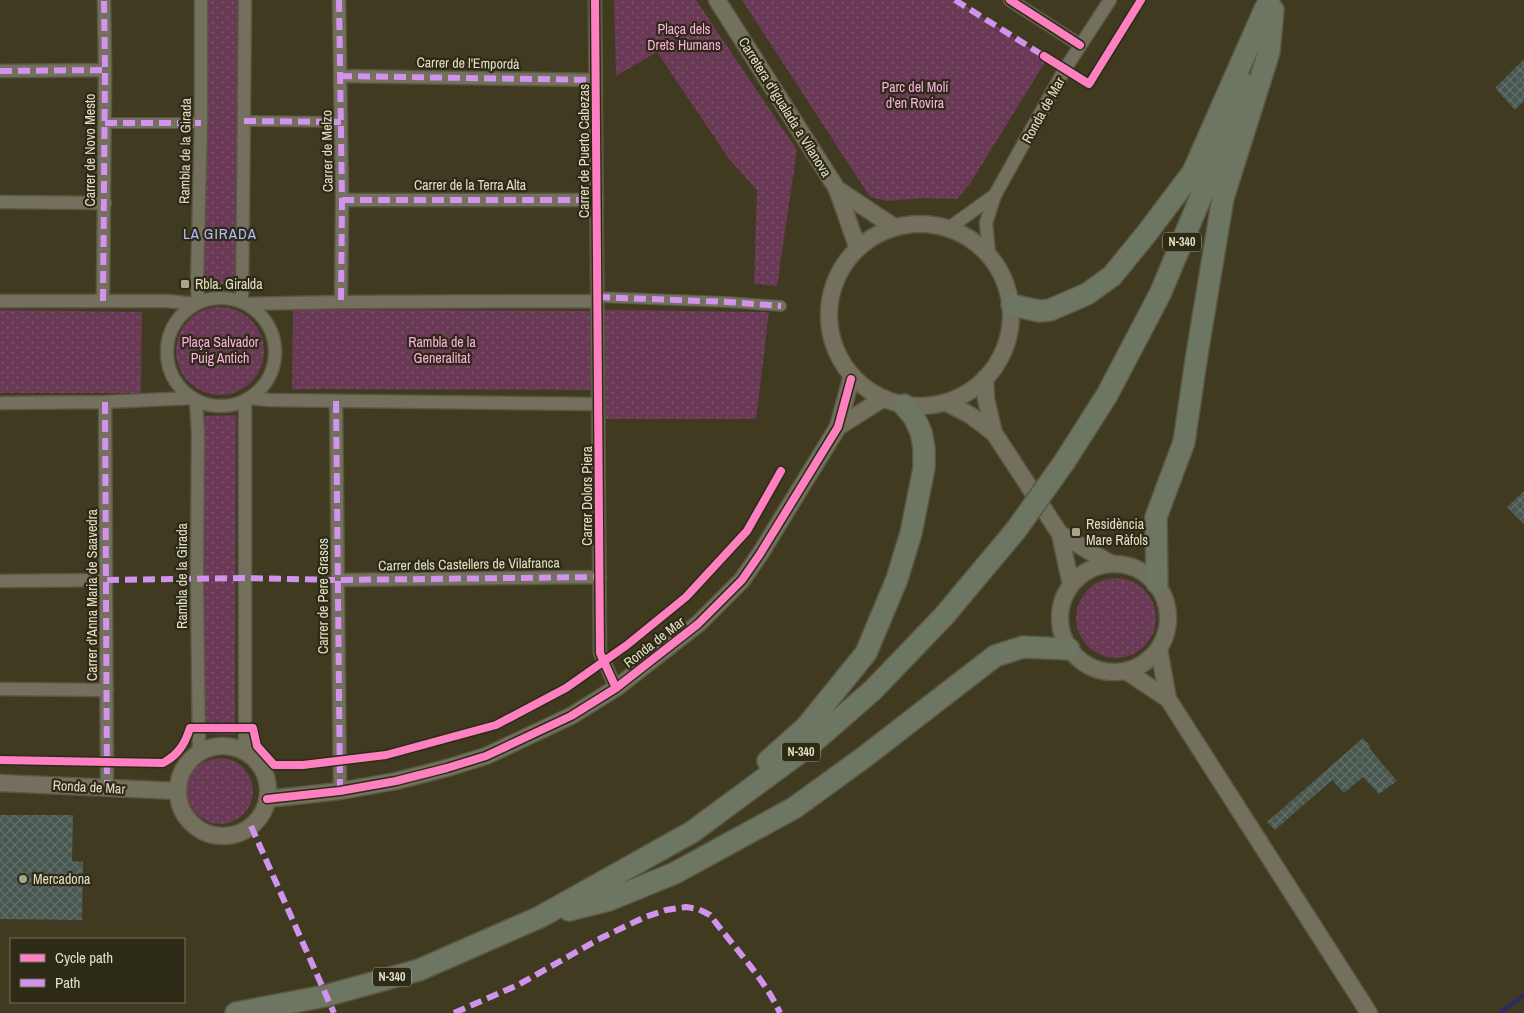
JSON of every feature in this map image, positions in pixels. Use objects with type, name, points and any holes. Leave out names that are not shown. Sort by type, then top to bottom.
[{"type":"highway","points":[[1012,305],[1039,311],[1050,310],[1087,294],[1112,276],[1148,233],[1193,172],[1265,9],[1274,3]]},
{"type":"highway","points":[[1157,583],[1156,517],[1184,442],[1223,198],[1270,52],[1274,3]]},
{"type":"highway","name":"N-340","points":[[236,1013],[326,996],[419,970],[540,917],[692,832],[810,745],[873,690],[931,630],[1016,530],[1065,461],[1107,395],[1160,294],[1214,166],[1274,3]]},
{"type":"highway","points":[[540,917],[585,882],[727,797],[806,727],[866,653],[905,556],[924,468],[924,448],[921,432],[914,417],[904,405]]},
{"type":"highway","points":[[540,917],[609,900],[676,873],[794,808],[995,656],[1023,647],[1069,649]]},
{"type":"street","name":"Carrer de Novo Mesto","points":[[103,301],[105,203],[104,0]]},
{"type":"street","name":"Rambla de la Girada","points":[[197,303],[200,0]]},
{"type":"street","points":[[244,303],[245,0]]},
{"type":"street","name":"Carrer de Melzo","points":[[339,0],[342,200],[341,302]]},
{"type":"street","name":"Carrer de Puerto Cabezas","points":[[595,0],[598,299]]},
{"type":"street","name":"Carretera d'Igualada a Vilanova","points":[[717,0],[837,189],[857,246]]},
{"type":"street","points":[[1010,0],[1080,45]]},
{"type":"street","name":"Ronda de Mar","points":[[989,254],[986,222],[995,195],[1065,69],[1110,0]]},
{"type":"street","points":[[0,71],[105,70]]},
{"type":"street","name":"Carrer de l'Empordà","points":[[340,76],[596,80]]},
{"type":"street","points":[[244,121],[341,122]]},
{"type":"street","points":[[105,124],[200,124]]},
{"type":"street","name":"Carretera d'Igualada a Vilanova","points":[[837,189],[894,227]]},
{"type":"street","name":"Ronda de Mar","points":[[949,228],[995,195]]},
{"type":"street","name":"Carrer de la Terra Alta","points":[[342,200],[597,200]]},
{"type":"street","points":[[0,202],[105,203]]},
{"type":"street","points":[[922,224],[949,228],[970,238],[989,254],[1000,269],[1008,287],[1012,305],[1009,338],[995,368],[985,378],[947,403],[904,405],[884,398],[851,379],[842,362],[830,329],[831,295],[845,264],[857,246],[874,235],[894,227],[922,224]]},
{"type":"street","points":[[244,303],[259,314],[269,327],[274,342],[274,358],[270,374],[261,388],[247,399],[233,404],[221,406],[194,399],[179,387],[171,373],[167,358],[167,342],[172,326],[182,314],[197,303],[213,298],[228,298],[244,303],[598,299],[728,302],[781,306]]},
{"type":"street","name":"Carrer Dolors Piera","points":[[598,299],[600,653],[616,688]]},
{"type":"street","points":[[0,301],[168,301],[197,303]]},
{"type":"street","points":[[985,378],[986,399],[994,433],[1060,534],[1071,585]]},
{"type":"street","name":"Ronda de Mar","points":[[267,799],[340,791],[396,780],[486,756],[571,716],[616,688],[698,624],[742,580],[838,428],[851,379]]},
{"type":"street","name":"Ronda de Mar","points":[[838,428],[884,398]]},
{"type":"street","points":[[0,403],[194,399]]},
{"type":"street","name":"Rambla de la Girada","points":[[194,399],[198,432],[199,753]]},
{"type":"street","points":[[247,399],[598,404]]},
{"type":"street","points":[[245,752],[247,399]]},
{"type":"street","name":"Carrer de Pere Grasos","points":[[336,401],[340,791]]},
{"type":"street","name":"Carrer d'Anna Maria de Saavedra","points":[[105,402],[107,788]]},
{"type":"street","points":[[947,403],[994,433]]},
{"type":"street","points":[[1060,534],[1110,563]]},
{"type":"street","points":[[1110,563],[1122,564],[1134,566],[1157,583],[1165,595],[1169,624],[1166,636],[1159,649],[1143,663],[1126,671],[1114,672],[1096,669],[1081,661],[1069,649],[1061,632],[1060,614],[1064,597],[1071,585],[1081,575],[1093,567],[1110,563]]},
{"type":"street","name":"Carrer dels Castellers de Vilafranca","points":[[338,580],[600,577]]},
{"type":"street","points":[[0,581],[107,580]]},
{"type":"street","points":[[1159,649],[1168,698],[1369,1013]]},
{"type":"street","points":[[1126,671],[1168,698]]},
{"type":"street","points":[[0,689],[107,690]]},
{"type":"street","points":[[221,746],[233,747],[245,752],[256,760],[264,772],[267,785],[267,799],[258,818],[251,826],[238,833],[224,836],[210,834],[197,828],[186,818],[180,805],[178,791],[183,769],[199,753],[210,748],[221,746]]},
{"type":"street","name":"Ronda de Mar","points":[[0,783],[178,791]]},
{"type":"green space","points":[[206,0],[239,0],[237,284],[202,284]]},
{"type":"green space","name":"Plaça dels Drets Humans","points":[[614,0],[696,0],[797,150],[777,286],[754,284],[757,190],[729,159],[657,52],[616,76]]},
{"type":"green space","name":"Parc del Molí d'en Rovira","points":[[742,0],[956,0],[1047,59],[970,184],[957,199],[922,198],[887,201],[870,197]]},
{"type":"green space","name":"Plaça Salvador Puig Antich","points":[[220,307],[237,311],[251,320],[260,334],[264,351],[260,368],[251,382],[237,391],[220,395],[203,391],[189,382],[180,368],[176,351],[180,334],[189,320],[203,311]]},
{"type":"green space","name":"Rambla de la Generalitat","points":[[293,309],[591,311],[592,390],[292,389]]},
{"type":"green space","points":[[0,310],[142,312],[141,393],[0,393]]},
{"type":"green space","points":[[602,310],[769,312],[756,419],[604,419]]},
{"type":"green space","points":[[236,415],[235,735],[203,734],[202,416]]},
{"type":"green space","points":[[1108,578],[1124,578],[1145,589],[1156,610],[1156,626],[1145,647],[1124,658],[1108,658],[1094,652],[1082,640],[1076,626],[1076,610],[1082,596],[1094,584]]},
{"type":"green space","points":[[220,758],[233,761],[243,768],[250,778],[253,791],[250,804],[243,814],[233,821],[220,824],[207,821],[197,814],[190,804],[187,791],[190,778],[197,768],[207,761]]},
{"type":"building","points":[[1524,59],[1524,101],[1515,110],[1495,88]]},
{"type":"building","points":[[1524,491],[1524,524],[1507,507]]},
{"type":"building","points":[[1363,738],[1397,781],[1379,794],[1363,777],[1344,793],[1332,780],[1275,830],[1267,822]]},
{"type":"building","points":[[0,815],[73,815],[72,861],[83,862],[82,920],[0,919]]},
{"type":"waterway","points":[[1500,1013],[1524,995]]},
{"type":"marked path","points":[[103,301],[104,0]]},
{"type":"marked path","points":[[339,0],[342,200],[341,302]]},
{"type":"marked path","points":[[955,0],[1044,56]]},
{"type":"marked path","points":[[0,71],[105,70]]},
{"type":"marked path","points":[[340,76],[596,80]]},
{"type":"marked path","points":[[244,121],[341,122]]},
{"type":"marked path","points":[[105,123],[201,123]]},
{"type":"marked path","points":[[342,200],[597,200]]},
{"type":"marked path","points":[[598,297],[781,306]]},
{"type":"marked path","points":[[336,401],[340,791]]},
{"type":"marked path","points":[[105,402],[107,787]]},
{"type":"marked path","points":[[107,580],[600,577]]},
{"type":"marked path","points":[[251,826],[334,1013]]},
{"type":"marked path","points":[[454,1013],[518,985],[601,938],[645,917],[666,910],[686,907],[698,909],[710,915],[757,975],[774,1000],[780,1013]]},
{"type":"cycle path","points":[[595,0],[600,653],[616,688]]},
{"type":"cycle path","points":[[1010,0],[1080,45]]},
{"type":"cycle path","points":[[1044,56],[1089,84],[1141,0]]},
{"type":"cycle path","points":[[267,799],[340,791],[396,781],[486,756],[571,716],[616,688],[698,624],[742,580],[838,427],[851,379]]},
{"type":"cycle path","points":[[0,760],[163,763],[180,748],[190,728],[253,728],[257,746],[274,765],[303,765],[386,755],[496,725],[566,688],[627,645],[686,597],[747,531],[781,471]]},
{"type":"place","name":"Rbla. Giralda","points":[[185,284]]},
{"type":"place","name":"Residència Mare Ràfols","points":[[1076,532]]},
{"type":"place","name":"Mercadona","points":[[23,879]]},
{"type":"district","name":"LA GIRADA","points":[[220,233]]}]
